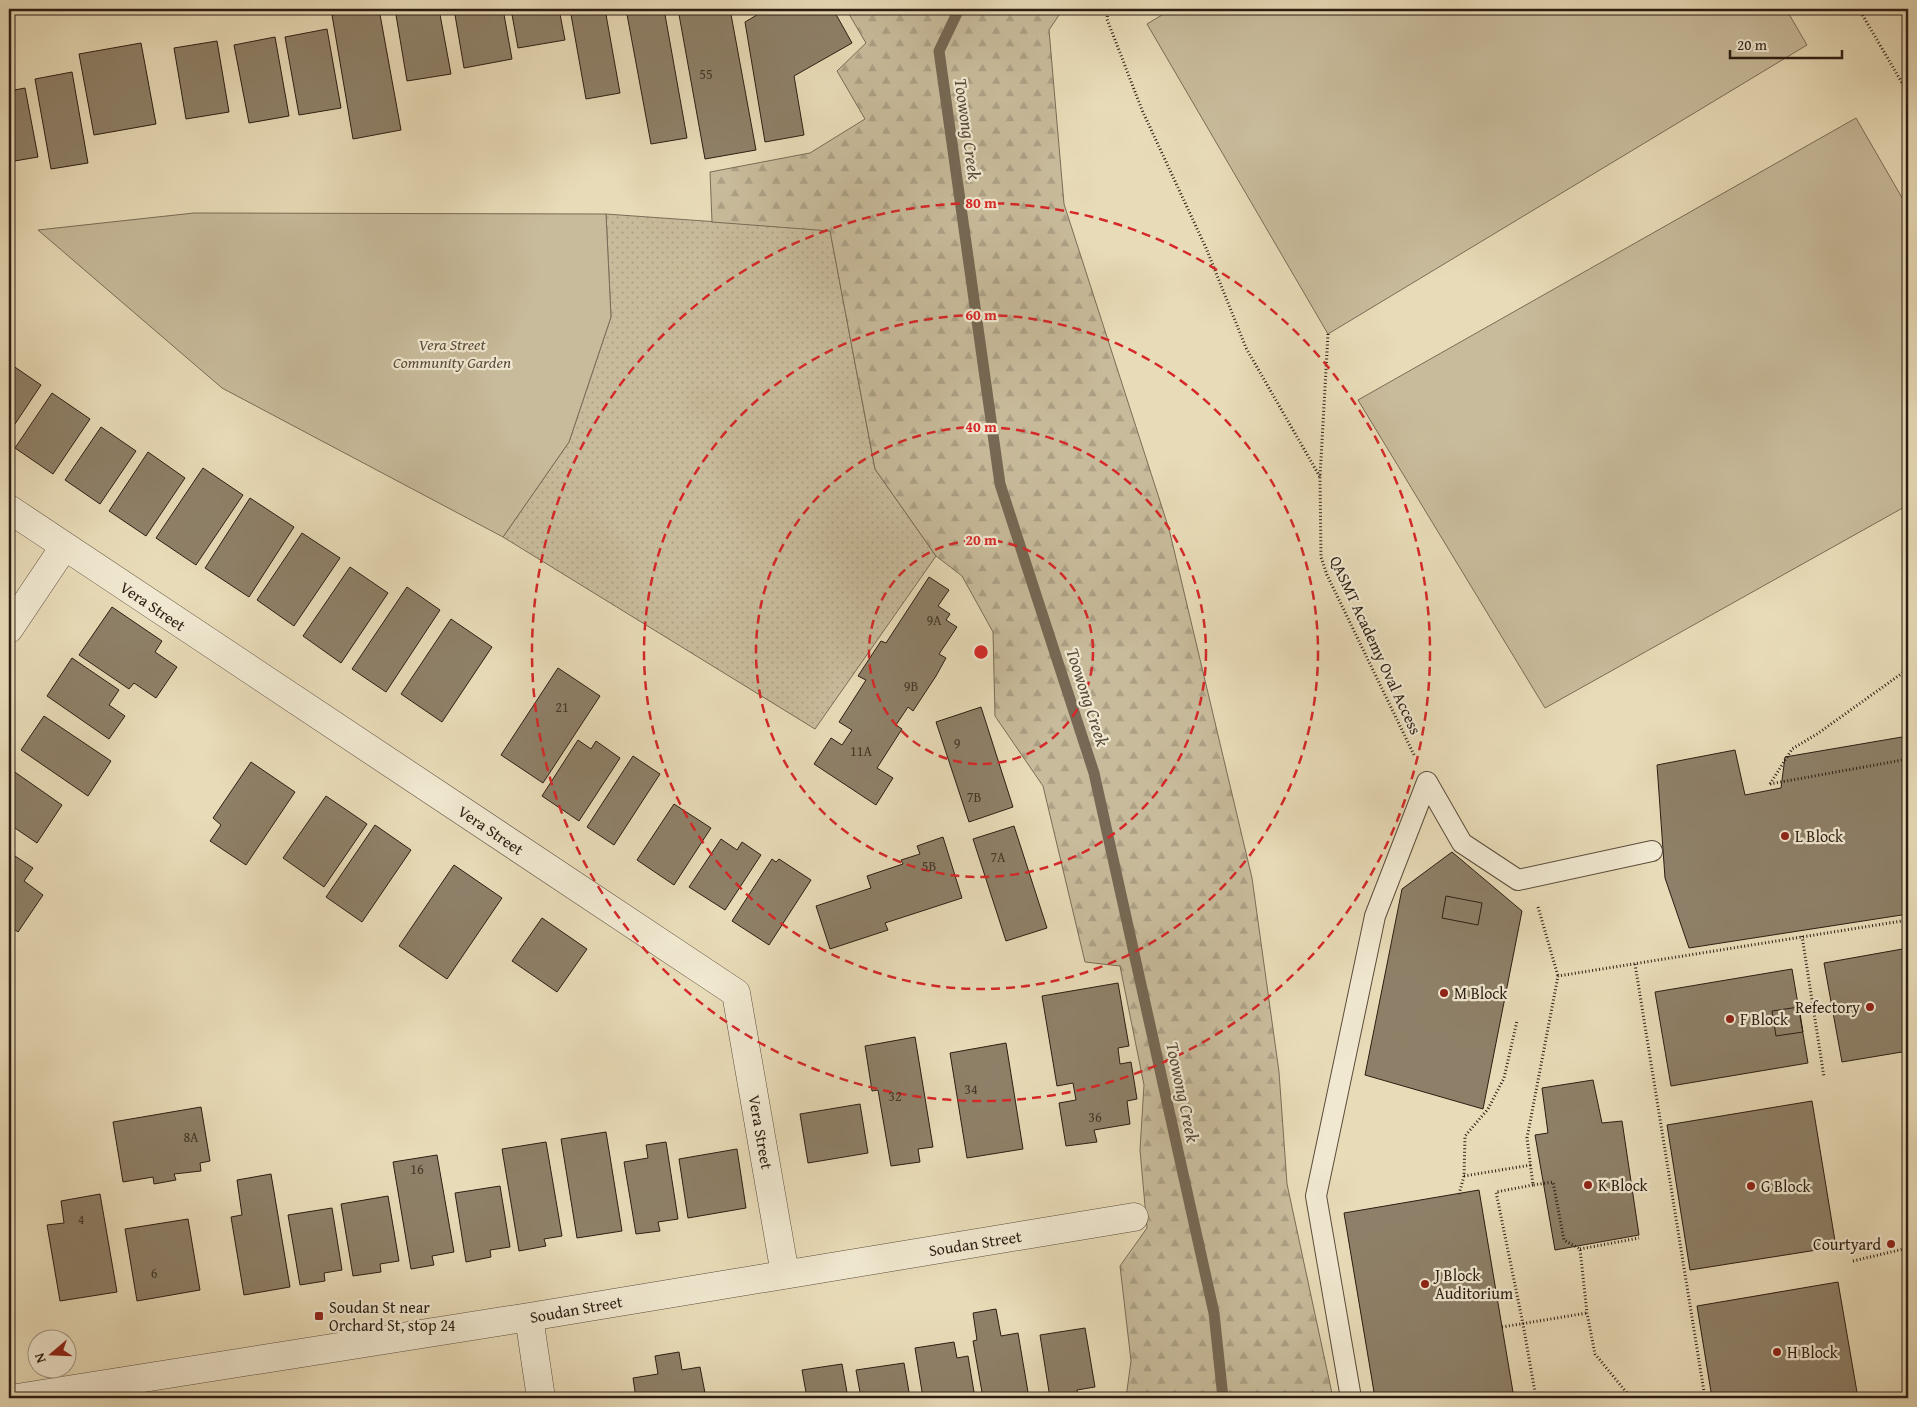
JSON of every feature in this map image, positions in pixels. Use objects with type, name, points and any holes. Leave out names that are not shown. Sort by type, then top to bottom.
[{"type":"street","name":"Vera Street","points":[[9,509],[736,993],[785,1274]]},
{"type":"street","points":[[9,629],[64,547]]},
{"type":"street","name":"Soudan Street","points":[[17,1398],[529,1318],[1134,1217]]},
{"type":"street","points":[[529,1318],[541,1398]]},
{"type":"lane","points":[[1427,782],[1462,843],[1518,880],[1652,851]]},
{"type":"lane","points":[[1351,1398],[1316,1196],[1374,916],[1427,782]]},
{"type":"path","points":[[1108,9],[1107,19],[1142,110],[1206,248],[1246,348],[1320,477]]},
{"type":"path","points":[[1859,9],[1908,93]]},
{"type":"path","name":"QASMT Academy Oval Access","points":[[1328,334],[1320,477],[1320,557],[1427,782]]},
{"type":"path","points":[[1908,669],[1817,734],[1792,749],[1770,784],[1908,759]]},
{"type":"path","points":[[1533,1185],[1526,1138],[1558,976],[1539,908]]},
{"type":"path","points":[[1558,976],[1908,920]]},
{"type":"path","points":[[1802,936],[1824,1077]]},
{"type":"path","points":[[1635,964],[1705,1398]]},
{"type":"path","points":[[1459,1194],[1464,1176],[1465,1136],[1488,1109],[1504,1078],[1517,1021]]},
{"type":"path","points":[[1464,1176],[1530,1165]]},
{"type":"path","points":[[1536,1398],[1496,1192],[1553,1182],[1564,1240],[1580,1250],[1639,1238]]},
{"type":"path","points":[[1853,1261],[1908,1248]]},
{"type":"path","points":[[1580,1250],[1587,1313],[1595,1354],[1631,1398]]},
{"type":"path","points":[[1502,1327],[1587,1313]]},
{"type":"green space","points":[[846,9],[1063,9],[1049,30],[1064,204],[1169,529],[1252,878],[1279,1072],[1287,1184],[1333,1398],[1126,1398],[1131,1361],[1120,1266],[1147,1228],[1140,1150],[1144,1085],[1120,966],[1085,962],[1043,786],[995,716],[993,632],[962,576],[936,556],[875,469],[830,231],[712,222],[710,172],[810,153],[865,119],[837,71],[866,43]]},
{"type":"green space","points":[[1172,9],[1786,9],[1807,45],[1328,334],[1147,24]]},
{"type":"green space","points":[[1856,118],[1908,208],[1908,505],[1545,708],[1358,400]]},
{"type":"green space","name":"Vera Street Community Garden","points":[[194,213],[606,214],[611,317],[569,442],[503,537],[222,388],[38,230]]},
{"type":"green space","points":[[606,214],[830,230],[875,469],[936,556],[815,729],[503,537],[569,442],[611,317]]},
{"type":"building","points":[[379,9],[401,130],[353,139],[332,15]]},
{"type":"building","points":[[395,9],[439,9],[451,74],[407,81]]},
{"type":"building","points":[[454,9],[503,9],[512,59],[464,68]]},
{"type":"building","points":[[511,9],[559,9],[565,40],[518,48]]},
{"type":"building","points":[[570,9],[605,9],[620,93],[586,99]]},
{"type":"building","points":[[626,9],[664,9],[687,138],[651,144]]},
{"type":"building","points":[[678,9],[730,9],[756,150],[705,159]]},
{"type":"building","points":[[767,9],[833,9],[852,43],[794,76],[804,135],[765,142],[745,22]]},
{"type":"building","points":[[327,29],[341,108],[299,115],[285,37]]},
{"type":"building","points":[[275,37],[289,116],[249,123],[234,45]]},
{"type":"building","points":[[217,41],[229,112],[186,119],[174,48]]},
{"type":"building","points":[[141,43],[156,124],[94,135],[79,54]]},
{"type":"building","points":[[72,72],[88,163],[51,169],[35,79]]},
{"type":"building","points":[[25,88],[38,157],[9,162],[9,91]]},
{"type":"building","points":[[9,363],[41,385],[9,433]]},
{"type":"building","points":[[52,393],[90,419],[53,474],[15,448]]},
{"type":"building","points":[[101,427],[136,451],[100,504],[65,480]]},
{"type":"building","points":[[148,452],[185,478],[146,536],[109,511]]},
{"type":"building","points":[[203,468],[243,495],[196,565],[156,538]]},
{"type":"building","points":[[250,498],[294,527],[249,597],[205,568]]},
{"type":"building","points":[[302,533],[340,558],[294,626],[257,600]]},
{"type":"building","points":[[350,567],[388,593],[341,663],[303,636]]},
{"type":"building","points":[[929,577],[949,590],[938,606],[950,614],[946,620],[957,627],[939,654],[946,658],[936,676],[913,711],[908,707],[896,725],[902,729],[877,768],[893,778],[876,805],[814,764],[831,738],[842,745],[852,730],[839,722],[866,680],[858,676],[881,641],[886,643]]},
{"type":"building","points":[[407,587],[440,610],[386,692],[352,669]]},
{"type":"building","points":[[112,607],[162,641],[155,652],[177,667],[156,698],[134,683],[129,689],[79,655]]},
{"type":"building","points":[[451,619],[492,647],[442,722],[401,694]]},
{"type":"building","points":[[72,658],[119,690],[109,705],[125,716],[109,739],[47,696]]},
{"type":"building","points":[[558,668],[600,696],[543,783],[501,755]]},
{"type":"building","points":[[981,707],[1013,807],[969,822],[936,722]]},
{"type":"building","points":[[44,716],[111,761],[88,796],[21,750]]},
{"type":"building","name":"L Block","points":[[1908,736],[1908,914],[1689,948],[1665,878],[1657,765],[1735,750],[1745,795],[1781,788],[1785,757]]},
{"type":"building","points":[[578,740],[591,749],[596,741],[620,758],[579,821],[542,796]]},
{"type":"building","points":[[633,756],[660,774],[614,845],[587,827]]},
{"type":"building","points":[[251,762],[295,792],[246,865],[210,841],[221,825],[213,818]]},
{"type":"building","points":[[9,768],[62,805],[37,843],[9,824]]},
{"type":"building","points":[[326,796],[367,824],[324,887],[283,858]]},
{"type":"building","points":[[674,804],[711,828],[674,885],[637,860]]},
{"type":"building","points":[[375,825],[411,850],[362,922],[326,897]]},
{"type":"building","points":[[1014,826],[1047,928],[1006,941],[973,839]]},
{"type":"building","points":[[943,837],[962,898],[885,923],[888,930],[830,949],[816,906],[871,888],[867,876],[903,864],[901,860],[920,854],[917,846]]},
{"type":"building","points":[[721,839],[737,850],[742,842],[761,855],[725,910],[689,887]]},
{"type":"building","points":[[9,852],[33,868],[24,881],[43,895],[18,932],[9,925]]},
{"type":"building","name":"M Block","points":[[1452,852],[1522,911],[1483,1109],[1365,1075],[1402,889]]},
{"type":"building","points":[[772,859],[776,862],[779,859],[811,880],[769,945],[732,921]]},
{"type":"building","points":[[454,865],[502,898],[447,979],[399,946]]},
{"type":"building","points":[[1446,896],[1482,903],[1478,925],[1442,918]]},
{"type":"building","points":[[542,918],[587,949],[557,992],[512,961]]},
{"type":"building","name":"Refectory","points":[[1908,948],[1908,1051],[1842,1062],[1824,963]]},
{"type":"building","name":"F Block","points":[[1792,969],[1808,1063],[1671,1086],[1655,992]]},
{"type":"building","points":[[1118,983],[1129,1046],[1118,1048],[1120,1064],[1131,1062],[1137,1099],[1127,1101],[1130,1124],[1094,1130],[1097,1142],[1066,1146],[1059,1103],[1076,1100],[1073,1083],[1057,1086],[1042,996]]},
{"type":"building","points":[[1799,1007],[1803,1032],[1776,1036],[1772,1011]]},
{"type":"building","points":[[915,1037],[933,1147],[918,1149],[920,1162],[891,1166],[878,1090],[872,1091],[865,1046]]},
{"type":"building","points":[[1006,1043],[1023,1149],[967,1158],[950,1053]]},
{"type":"building","name":"K Block","points":[[1593,1080],[1602,1123],[1622,1121],[1639,1235],[1555,1250],[1535,1135],[1548,1133],[1542,1088]]},
{"type":"building","name":"G Block","points":[[1812,1101],[1836,1247],[1690,1270],[1667,1125]]},
{"type":"building","points":[[860,1104],[868,1153],[808,1163],[800,1114]]},
{"type":"building","points":[[201,1107],[210,1161],[200,1163],[201,1171],[174,1174],[176,1180],[154,1184],[153,1177],[123,1182],[113,1122]]},
{"type":"building","points":[[606,1132],[622,1231],[577,1238],[561,1139]]},
{"type":"building","points":[[546,1142],[562,1236],[544,1239],[546,1246],[519,1251],[502,1149]]},
{"type":"building","points":[[666,1142],[678,1219],[658,1222],[660,1231],[636,1234],[624,1162],[648,1158],[646,1145]]},
{"type":"building","points":[[737,1149],[746,1208],[688,1218],[679,1159]]},
{"type":"building","points":[[437,1155],[454,1252],[432,1256],[434,1265],[411,1269],[393,1162]]},
{"type":"building","points":[[271,1174],[290,1287],[244,1295],[231,1217],[242,1215],[237,1180]]},
{"type":"building","points":[[500,1186],[510,1247],[490,1250],[491,1257],[466,1262],[455,1193]]},
{"type":"building","name":"J Block Auditorium","points":[[1479,1190],[1514,1398],[1375,1398],[1344,1213]]},
{"type":"building","points":[[100,1194],[117,1292],[60,1301],[47,1225],[64,1223],[61,1201]]},
{"type":"building","points":[[388,1196],[399,1261],[380,1264],[381,1272],[353,1276],[341,1204]]},
{"type":"building","points":[[332,1208],[342,1270],[324,1273],[325,1281],[300,1285],[288,1215]]},
{"type":"building","points":[[188,1219],[200,1290],[137,1301],[125,1229]]},
{"type":"building","name":"H Block","points":[[1838,1282],[1858,1398],[1712,1398],[1697,1306]]},
{"type":"building","points":[[996,1309],[1001,1336],[1018,1333],[1029,1398],[983,1398],[973,1341],[977,1340],[973,1313]]},
{"type":"building","points":[[1085,1328],[1095,1387],[1077,1390],[1078,1398],[1050,1398],[1040,1335]]},
{"type":"building","points":[[954,1342],[957,1358],[968,1356],[975,1398],[923,1398],[915,1348]]},
{"type":"building","points":[[679,1352],[682,1370],[700,1367],[706,1398],[636,1398],[633,1378],[658,1374],[655,1356]]},
{"type":"building","points":[[904,1363],[910,1398],[861,1398],[856,1370]]},
{"type":"building","points":[[842,1364],[848,1398],[807,1398],[802,1370]]},
{"type":"waterway","name":"Toowong Creek","points":[[959,9],[939,51],[1000,484],[1094,773],[1214,1313],[1223,1398]]},
{"type":"place","name":"L Block","points":[[1785,836]]},
{"type":"place","name":"M Block","points":[[1444,993]]},
{"type":"place","name":"Refectory","points":[[1870,1007]]},
{"type":"place","name":"F Block","points":[[1730,1019]]},
{"type":"place","name":"K Block","points":[[1588,1185]]},
{"type":"place","name":"G Block","points":[[1751,1186]]},
{"type":"place","name":"Courtyard","points":[[1891,1244]]},
{"type":"place","name":"J Block Auditorium","points":[[1425,1284]]},
{"type":"place","name":"Soudan St near Orchard St, stop 24","points":[[319,1316]]},
{"type":"place","name":"H Block","points":[[1777,1352]]}]
